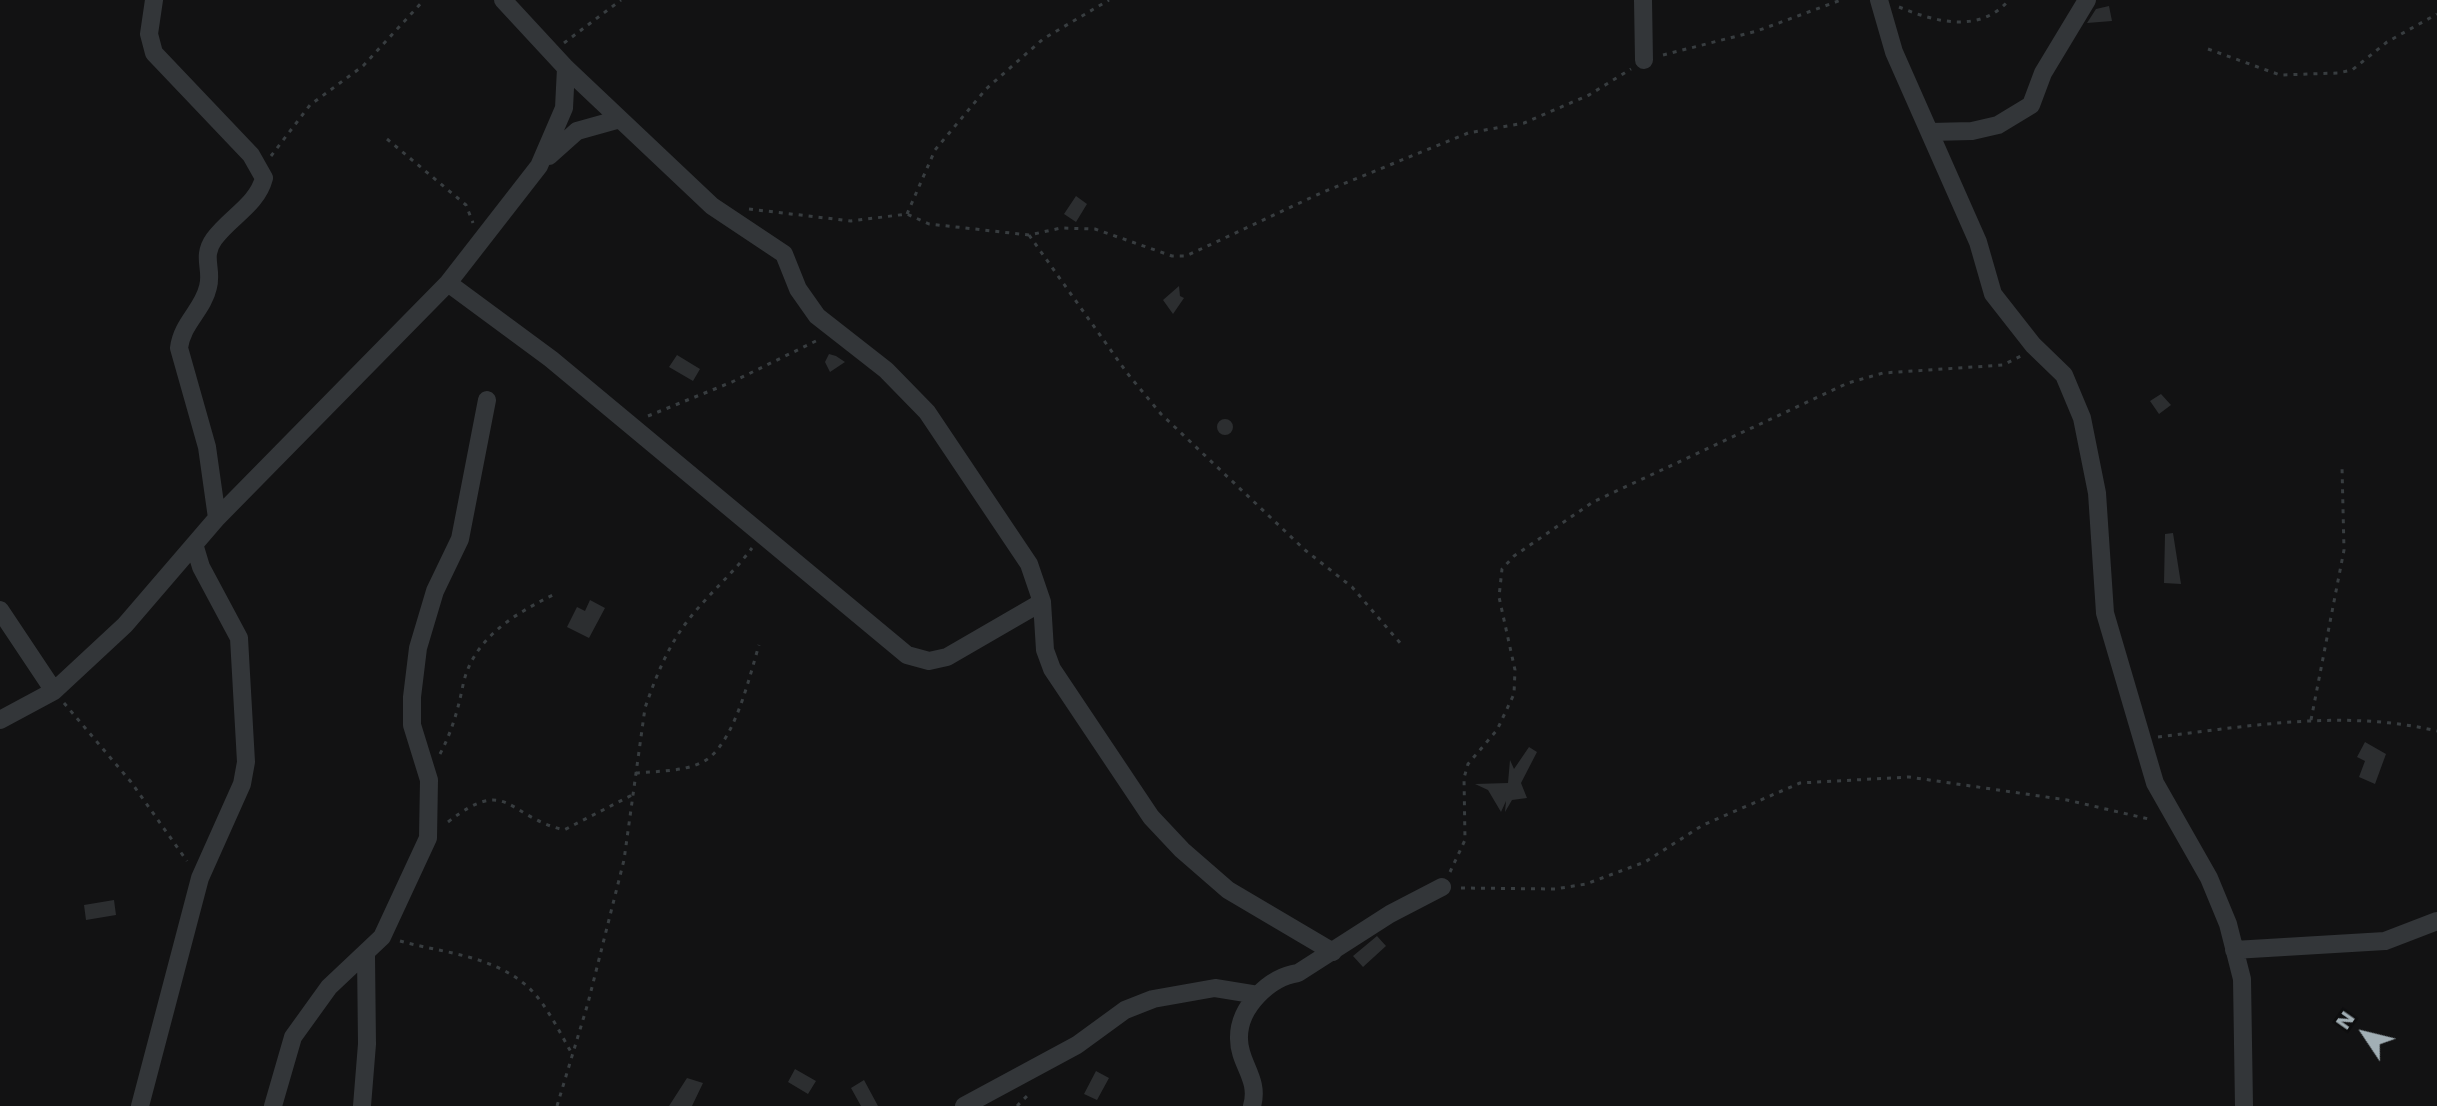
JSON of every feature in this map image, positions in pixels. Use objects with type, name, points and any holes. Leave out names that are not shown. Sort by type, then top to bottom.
[{"type":"street","points":[[154,0],[149,34],[154,53],[261,168],[264,178],[261,189],[225,226],[207,250],[208,290],[180,336],[179,348],[207,447],[217,518]]},
{"type":"street","points":[[503,0],[566,68],[717,210],[784,254],[806,304],[886,370],[927,412],[1029,564],[1042,602],[1045,650],[1052,669],[1151,817],[1228,890],[1333,952]]},
{"type":"street","points":[[1643,0],[1644,60]]},
{"type":"street","points":[[1930,132],[1972,131],[2017,117],[2031,105],[2043,73],[2087,0]]},
{"type":"street","points":[[1886,2],[1894,52],[1978,242],[1993,294],[2033,345],[2064,375],[2082,418],[2097,493],[2105,613],[2155,783],[2209,878],[2242,979],[2244,1106]]},
{"type":"street","points":[[539,166],[564,108],[566,68]]},
{"type":"street","points":[[0,720],[54,691],[125,625],[217,518],[448,283],[539,166],[577,131],[620,119]]},
{"type":"street","points":[[448,283],[630,423],[907,655],[929,661],[947,657],[1042,602]]},
{"type":"street","points":[[273,1106],[293,1037],[329,987],[366,956],[382,937],[428,838],[429,780],[412,725],[418,648],[435,591],[460,539],[487,400]]},
{"type":"street","points":[[140,1106],[200,878],[242,784],[246,762],[239,638],[201,567],[195,547]]},
{"type":"street","points":[[0,610],[54,691]]},
{"type":"street","points":[[1252,1106],[1253,1078],[1241,1053],[1238,1036],[1258,995],[1281,975],[1298,973],[1390,914],[1442,887]]},
{"type":"street","points":[[2234,950],[2385,941],[2437,921]]},
{"type":"street","points":[[362,1106],[367,1044],[366,956]]},
{"type":"street","points":[[964,1106],[1077,1045],[1125,1010],[1153,999],[1215,988],[1258,995]]},
{"type":"path","points":[[261,168],[310,105],[363,66],[424,0]]},
{"type":"path","points":[[552,52],[621,0]]},
{"type":"path","points":[[907,214],[935,150],[986,89],[1043,39],[1109,0]]},
{"type":"path","points":[[717,210],[751,209],[851,221],[907,214],[929,224],[1029,235],[1061,228],[1095,229],[1172,256],[1186,256],[1321,193],[1468,133],[1524,123],[1589,95],[1644,60],[1757,31],[1841,0]]},
{"type":"path","points":[[1886,2],[1928,19],[1952,23],[1989,18],[2009,0]]},
{"type":"path","points":[[2208,49],[2280,75],[2298,77],[2338,73],[2352,70],[2387,42],[2437,14]]},
{"type":"path","points":[[387,139],[466,205],[472,214],[473,251]]},
{"type":"path","points":[[1029,235],[1127,373],[1161,414],[1305,550],[1352,587],[1401,644]]},
{"type":"path","points":[[630,423],[732,382],[838,331]]},
{"type":"path","points":[[2033,345],[2015,361],[2003,365],[1883,373],[1848,383],[1593,502],[1514,556],[1502,569],[1499,597],[1515,670],[1514,694],[1497,730],[1468,764],[1464,778],[1465,840],[1442,887],[1516,890],[1586,884],[1645,862],[1703,825],[1800,783],[1909,777],[2067,800],[2177,825]]},
{"type":"path","points":[[2311,720],[2344,550],[2342,467]]},
{"type":"path","points":[[557,1106],[588,1003],[624,860],[645,708],[667,655],[686,623],[730,578],[763,533]]},
{"type":"path","points":[[429,780],[456,721],[463,684],[477,655],[505,621],[557,593]]},
{"type":"path","points":[[636,773],[677,768],[709,758],[733,721],[759,645]]},
{"type":"path","points":[[54,691],[131,782],[200,878]]},
{"type":"path","points":[[2142,739],[2311,720],[2411,725],[2437,731]]},
{"type":"path","points":[[428,838],[471,804],[485,799],[508,803],[564,830],[632,795]]},
{"type":"path","points":[[382,937],[480,959],[509,973],[529,987],[571,1052]]},
{"type":"building","points":[[2109,6],[2112,21],[2087,23],[2096,9]]},
{"type":"building","points":[[1076,196],[1087,204],[1076,222],[1064,214]]},
{"type":"building","points":[[1179,286],[1180,296],[1184,298],[1173,314],[1163,300]]},
{"type":"building","points":[[829,354],[845,362],[830,372],[825,362]]},
{"type":"building","points":[[677,355],[700,369],[693,381],[669,367]]},
{"type":"building","points":[[2161,394],[2171,405],[2159,414],[2150,401]]},
{"type":"building","points":[[1225,419],[1231,421],[1231,433],[1225,435],[1219,433],[1217,427],[1219,421]]},
{"type":"building","points":[[2173,533],[2181,584],[2164,583],[2165,534]]},
{"type":"building","points":[[590,600],[605,608],[589,638],[567,627],[577,607],[585,611]]},
{"type":"building","points":[[2365,742],[2386,754],[2375,784],[2359,777],[2365,761],[2357,757]]},
{"type":"building","points":[[1529,747],[1537,752],[1521,783],[1527,798],[1512,800],[1505,812],[1506,801],[1501,812],[1488,790],[1475,784],[1508,783],[1510,760],[1514,769]]},
{"type":"building","points":[[114,900],[116,915],[86,920],[84,905]]},
{"type":"building","points":[[1377,936],[1386,946],[1363,967],[1353,956]]},
{"type":"building","points":[[795,1069],[816,1081],[808,1094],[788,1082]]},
{"type":"building","points":[[1096,1071],[1109,1078],[1097,1100],[1084,1094]]},
{"type":"building","points":[[687,1078],[703,1083],[692,1106],[669,1106]]},
{"type":"building","points":[[864,1080],[878,1106],[861,1106],[851,1088]]}]
